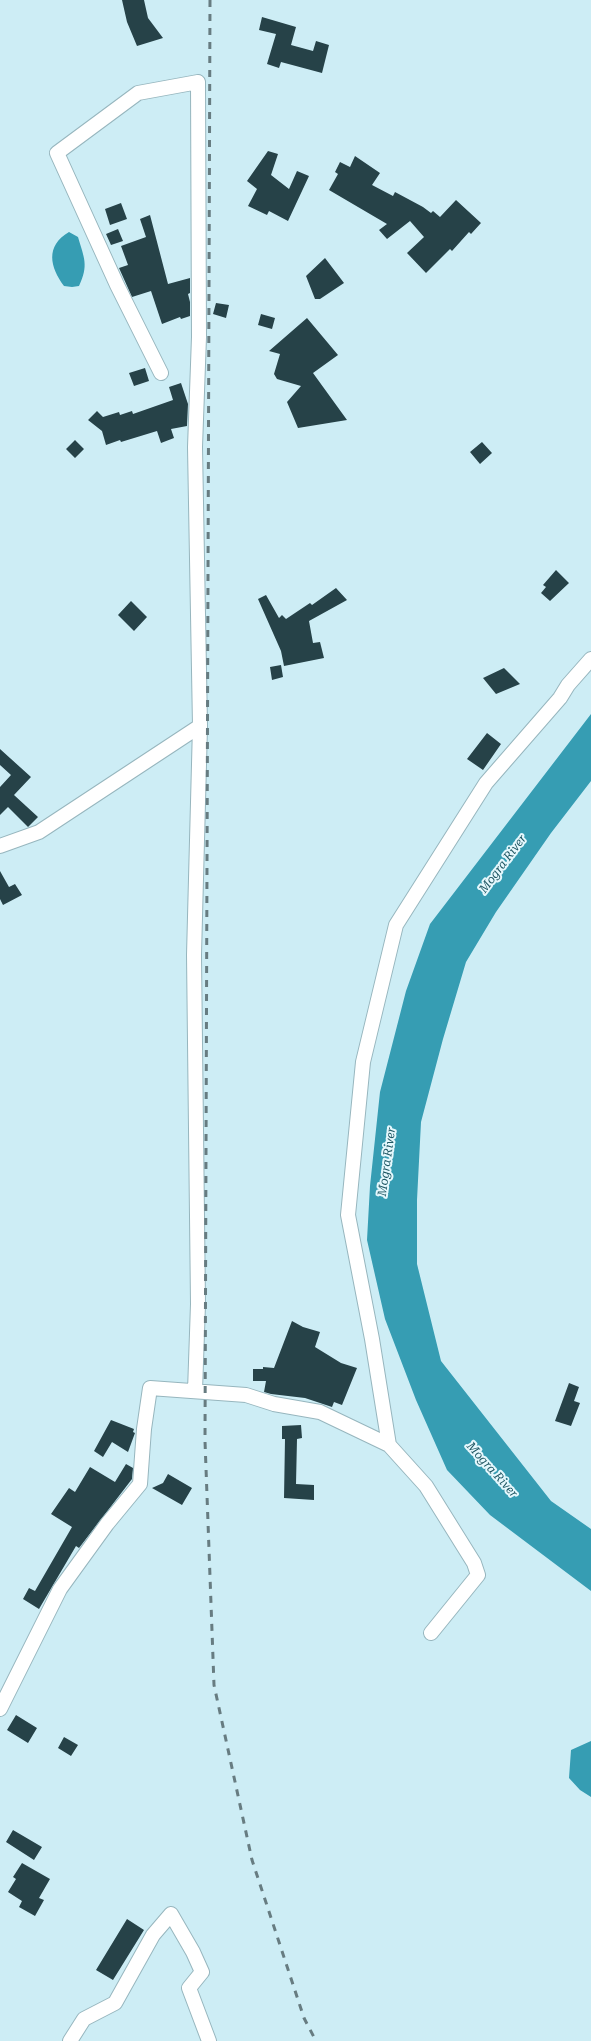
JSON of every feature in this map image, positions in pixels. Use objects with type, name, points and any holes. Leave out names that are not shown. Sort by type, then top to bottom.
[{"type":"street","points":[[161,373],[117,285],[57,153],[138,93],[198,82],[199,337],[195,448],[200,726],[194,955],[198,1304],[195,1391]]},
{"type":"street","points":[[389,1445],[372,1339],[348,1215],[363,1062],[396,925],[486,783],[560,698],[568,685],[591,659]]},
{"type":"street","points":[[0,846],[39,832],[200,726]]},
{"type":"street","points":[[0,1709],[60,1589],[107,1524],[140,1484],[144,1429],[150,1388],[246,1395],[274,1404],[320,1412],[389,1445],[426,1486],[474,1563],[478,1575],[431,1633]]},
{"type":"street","points":[[70,2041],[84,2019],[115,2003],[153,1935],[171,1914],[193,1952],[202,1972],[189,1988],[209,2041]]},
{"type":"water","points":[[69,232],[78,237],[84,256],[85,267],[79,286],[72,287],[64,286],[59,279],[52,257],[56,244]]},
{"type":"water","name":"Mogra River","points":[[591,714],[591,781],[551,833],[496,912],[466,962],[443,1039],[421,1122],[417,1200],[417,1264],[441,1361],[551,1501],[591,1529],[591,1591],[490,1515],[447,1470],[416,1400],[385,1319],[367,1240],[370,1186],[380,1092],[406,991],[430,924]]},
{"type":"water","points":[[591,1741],[591,1797],[580,1790],[569,1778],[571,1750]]},
{"type":"building","points":[[122,0],[144,0],[148,18],[163,38],[137,46],[127,22]]},
{"type":"building","points":[[262,17],[296,27],[291,45],[313,51],[316,41],[329,45],[322,73],[281,62],[279,68],[267,64],[276,34],[259,30]]},
{"type":"building","points":[[268,151],[278,154],[271,175],[289,189],[297,171],[309,176],[288,221],[269,211],[267,215],[248,206],[257,189],[247,181]]},
{"type":"building","points":[[355,156],[380,173],[372,185],[393,196],[395,192],[431,213],[433,211],[440,217],[456,200],[481,223],[471,234],[469,232],[452,251],[450,249],[426,273],[407,253],[424,237],[410,221],[387,239],[379,230],[387,224],[329,190],[338,174],[335,172],[340,162],[350,167]]},
{"type":"building","points":[[121,203],[127,219],[110,225],[105,209]]},
{"type":"building","points":[[150,215],[168,284],[190,278],[190,293],[188,294],[190,302],[190,316],[181,319],[180,317],[162,324],[151,291],[132,297],[119,268],[128,265],[121,246],[146,237],[140,219]]},
{"type":"building","points":[[118,229],[123,241],[111,245],[106,234]]},
{"type":"building","points":[[325,258],[344,283],[320,299],[315,299],[306,276]]},
{"type":"building","points":[[216,303],[229,305],[226,318],[213,314]]},
{"type":"building","points":[[261,314],[275,318],[272,329],[258,325]]},
{"type":"building","points":[[307,318],[338,355],[313,373],[347,420],[298,428],[287,402],[301,386],[277,379],[274,374],[280,354],[269,351]]},
{"type":"building","points":[[145,368],[149,381],[134,386],[129,373]]},
{"type":"building","points":[[181,383],[188,404],[187,426],[171,429],[174,438],[161,443],[157,431],[106,445],[102,431],[88,420],[97,411],[103,417],[119,412],[120,415],[132,411],[133,414],[173,400],[169,387]]},
{"type":"building","points":[[75,440],[84,449],[75,458],[66,449]]},
{"type":"building","points":[[482,442],[492,453],[480,464],[470,452]]},
{"type":"building","points":[[556,570],[569,583],[550,601],[541,593],[546,587],[543,585]]},
{"type":"building","points":[[336,588],[347,600],[309,621],[313,643],[320,642],[324,658],[284,666],[281,651],[258,599],[266,595],[279,618],[282,615],[286,619],[310,603],[312,605]]},
{"type":"building","points":[[131,601],[147,617],[134,631],[118,615]]},
{"type":"building","points":[[281,665],[283,677],[272,680],[270,667]]},
{"type":"building","points":[[504,668],[520,684],[496,694],[483,678]]},
{"type":"building","points":[[487,733],[501,744],[483,770],[467,759]]},
{"type":"building","points":[[0,749],[31,777],[14,795],[38,817],[28,827],[8,807],[0,815],[0,787],[11,775],[0,765]]},
{"type":"building","points":[[0,871],[9,887],[15,884],[22,895],[3,905],[0,899]]},
{"type":"building","points":[[292,1321],[303,1327],[320,1332],[315,1347],[341,1363],[357,1368],[342,1405],[334,1402],[332,1407],[305,1398],[271,1394],[264,1392],[266,1381],[253,1381],[253,1369],[263,1369],[263,1367],[274,1368]]},
{"type":"building","points":[[569,1383],[579,1387],[574,1401],[580,1403],[571,1426],[555,1421]]},
{"type":"building","points":[[111,1420],[134,1429],[133,1432],[135,1433],[128,1452],[112,1442],[103,1457],[94,1451]]},
{"type":"building","points":[[301,1425],[302,1438],[297,1439],[296,1484],[314,1485],[314,1500],[284,1498],[285,1439],[282,1439],[282,1426]]},
{"type":"building","points":[[126,1464],[133,1468],[132,1479],[79,1548],[76,1546],[39,1609],[23,1599],[29,1588],[35,1591],[72,1527],[51,1514],[69,1488],[75,1492],[90,1467],[115,1482]]},
{"type":"building","points":[[168,1474],[192,1488],[182,1505],[152,1488],[163,1483]]},
{"type":"building","points":[[16,1715],[37,1728],[28,1743],[7,1730]]},
{"type":"building","points":[[64,1737],[78,1745],[71,1756],[58,1748]]},
{"type":"building","points":[[13,1830],[42,1847],[34,1860],[6,1842]]},
{"type":"building","points":[[22,1863],[50,1879],[39,1898],[44,1900],[35,1916],[19,1907],[22,1901],[8,1892],[16,1879],[13,1877]]},
{"type":"building","points":[[127,1919],[144,1930],[113,1980],[96,1970]]},
{"type":"railway","points":[[210,0],[205,1441],[214,1685],[252,1860],[304,2018],[316,2041]]}]
